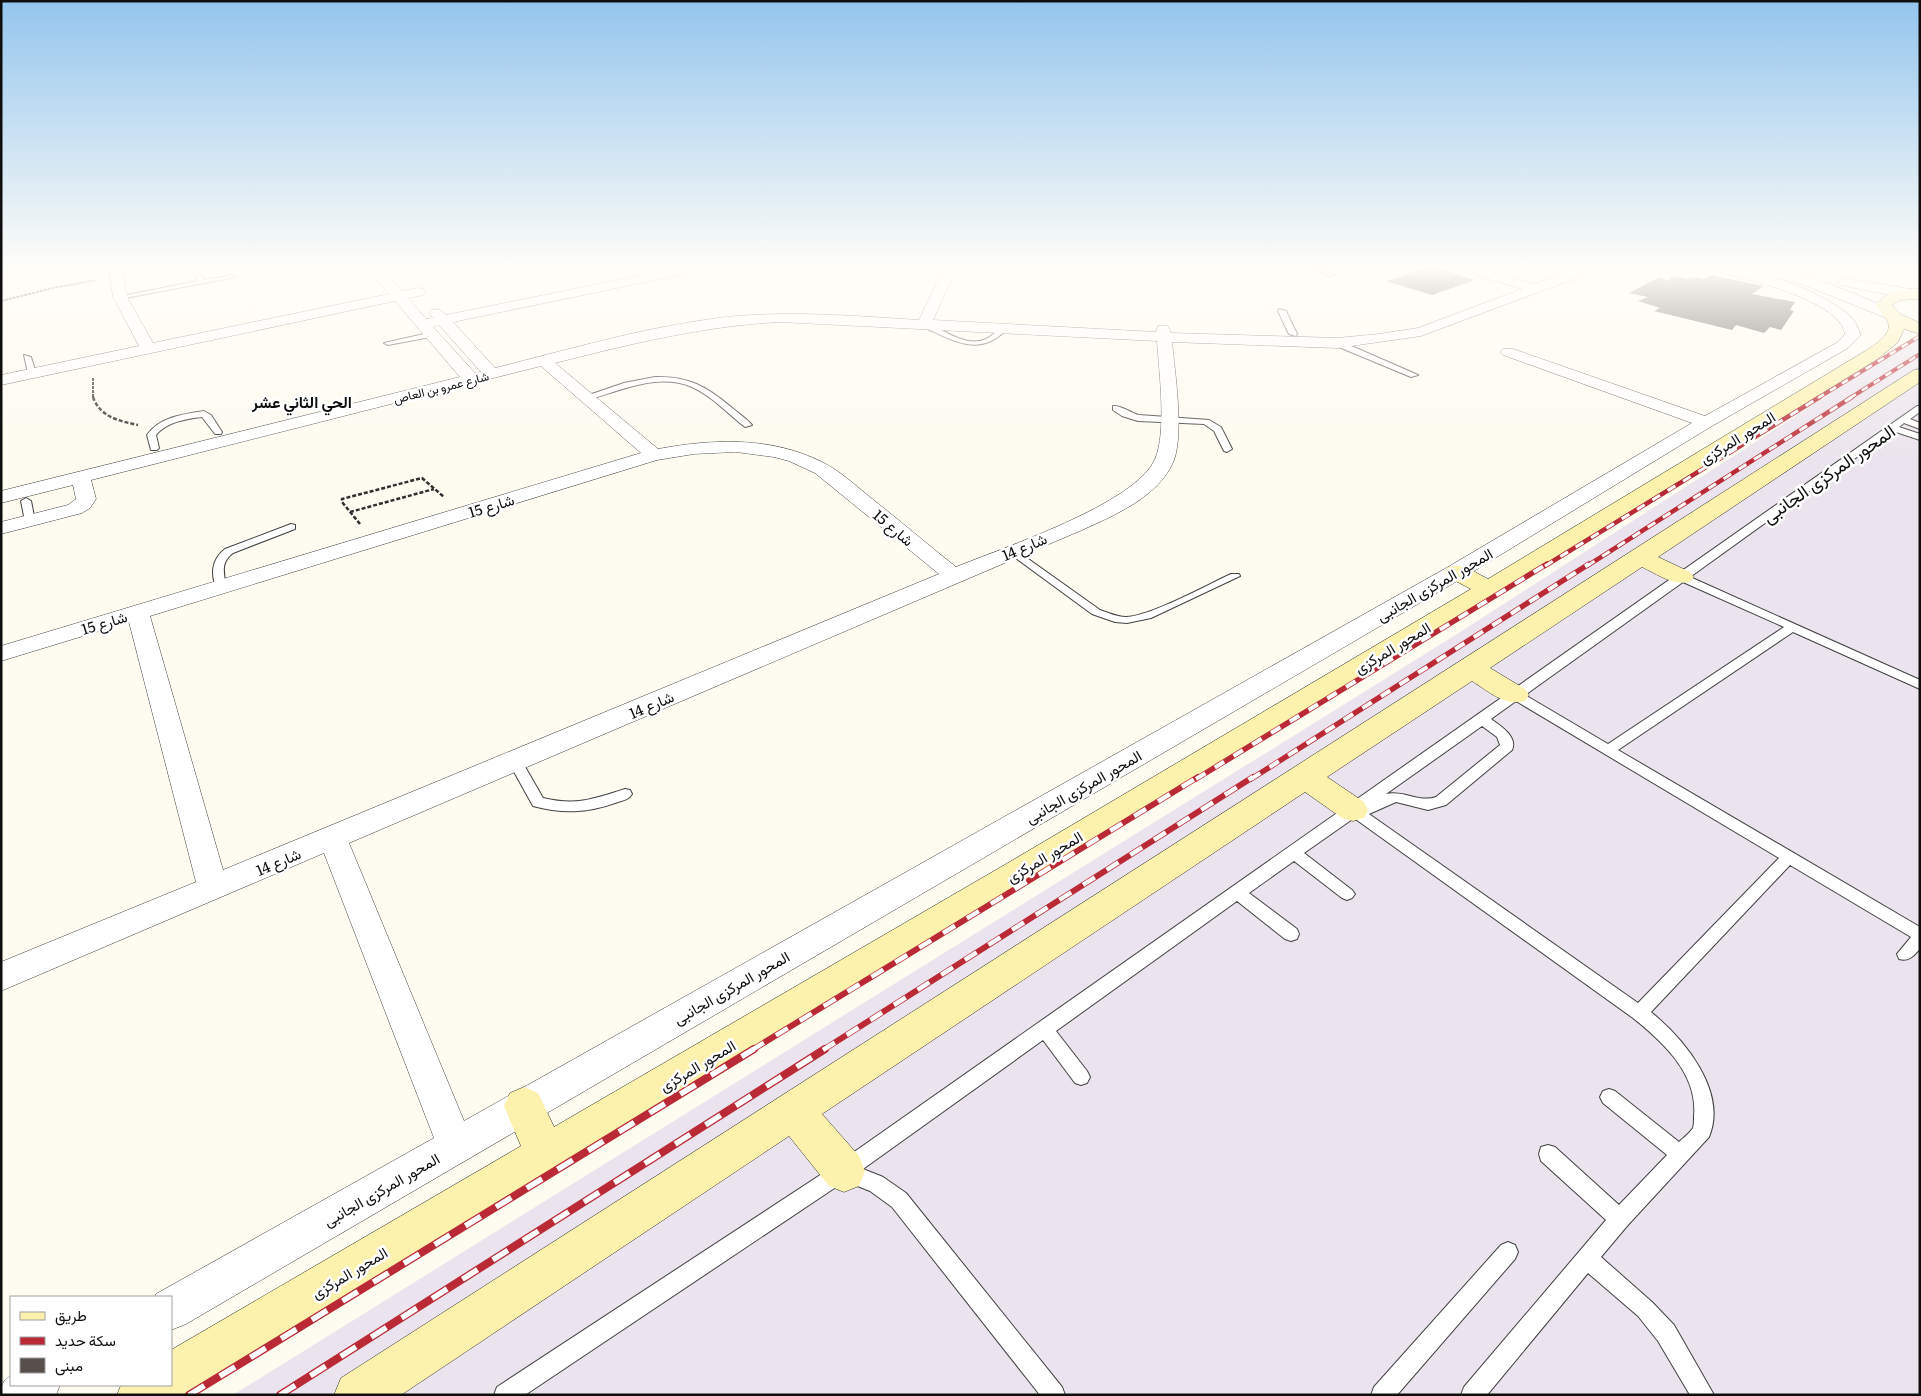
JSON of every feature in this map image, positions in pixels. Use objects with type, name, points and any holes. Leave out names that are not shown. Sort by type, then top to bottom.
[{"type":"main road","name":"المحور المركزى","points":[[172,1376],[546,1156],[1489,589],[1858,349],[1887,344],[1896,332]]},
{"type":"main road","points":[[358,1395],[1919,375]]},
{"type":"main road","points":[[1640,557],[1682,577]]},
{"type":"main road","points":[[1456,572],[1489,589]]},
{"type":"main road","points":[[1470,668],[1515,695]]},
{"type":"main road","points":[[1304,776],[1352,810]]},
{"type":"main road","points":[[524,1106],[546,1156]]},
{"type":"main road","points":[[792,1110],[844,1171]]},
{"type":"main road","points":[[141,1395],[156,1386]]},
{"type":"street","points":[[139,332],[148,349]]},
{"type":"street","points":[[1,380],[228,332]]},
{"type":"street","points":[[431,332],[467,375]]},
{"type":"street","points":[[453,332],[488,370]]},
{"type":"street","name":"شارع عمرو بن العاص","points":[[1,486],[218,432],[488,370],[626,332]]},
{"type":"street","name":"شارع عمرو بن العاص","points":[[488,370],[544,361],[661,332]]},
{"type":"street","name":"شارع عمرو بن العاص","points":[[1137,332],[1293,334],[1353,332]]},
{"type":"street","name":"شارع عمرو بن العاص","points":[[1148,332],[1337,343],[1379,339],[1419,332]]},
{"type":"street","points":[[1853,332],[1858,349]]},
{"type":"street","name":"شارع 14","points":[[1,977],[1013,551],[1093,517],[1125,500],[1149,480],[1164,460],[1170,439],[1164,333]]},
{"type":"street","name":"المحور المركزى الجانبى","points":[[172,1308],[1456,572],[1706,422],[1858,349]]},
{"type":"street","points":[[1508,352],[1706,422]]},
{"type":"street","points":[[544,361],[654,455]]},
{"type":"street","name":"شارع عمرو بن العاص","points":[[1,497],[81,478],[467,375]]},
{"type":"street","name":"شارع 15","points":[[1,654],[654,455],[690,448],[726,447],[759,449],[789,456],[814,465],[837,480],[954,576]]},
{"type":"street","points":[[1,528],[75,509],[83,504],[86,499],[81,478]]},
{"type":"street","points":[[138,612],[213,888]]},
{"type":"street","points":[[333,838],[456,1146]]},
{"type":"street","points":[[20,1395],[36,1386]]},
{"type":"lane","points":[[388,343],[419,332]]},
{"type":"lane","points":[[1337,343],[1414,375]]},
{"type":"lane","points":[[27,357],[32,373]]},
{"type":"lane","points":[[587,397],[646,381],[664,379],[695,386],[748,425]]},
{"type":"lane","points":[[1116,408],[1125,414],[1138,418],[1206,422],[1218,428],[1226,449]]},
{"type":"lane","name":"المحور المركزى الجانبى","points":[[505,1395],[844,1171],[1920,408]]},
{"type":"lane","points":[[154,448],[151,435],[156,428],[169,421],[204,414],[218,432]]},
{"type":"lane","points":[[1898,424],[1920,426]]},
{"type":"lane","points":[[1898,424],[1920,437]]},
{"type":"lane","points":[[26,501],[30,521]]},
{"type":"lane","points":[[221,587],[218,562],[221,556],[229,551],[291,527]]},
{"type":"lane","points":[[1013,551],[1096,612],[1116,619],[1127,620],[1147,616],[1235,576]]},
{"type":"lane","points":[[1682,577],[1920,684]]},
{"type":"lane","points":[[1608,750],[1792,627]]},
{"type":"lane","points":[[1515,695],[1920,936],[1905,954]]},
{"type":"lane","points":[[1352,810],[1370,809],[1387,799],[1396,797],[1404,797],[1428,805],[1441,801],[1507,748],[1507,741],[1502,734],[1481,719]]},
{"type":"lane","points":[[515,761],[538,802],[564,809],[596,806],[625,794]]},
{"type":"lane","points":[[1352,810],[1639,1013],[1664,1033],[1684,1057],[1698,1082],[1704,1107],[1702,1131],[1620,1218],[1472,1395]]},
{"type":"lane","points":[[1293,852],[1347,894]]},
{"type":"lane","points":[[1639,1013],[1788,857]]},
{"type":"lane","points":[[1237,892],[1291,934]]},
{"type":"lane","points":[[1044,1029],[1081,1077]]},
{"type":"lane","points":[[1609,1097],[1680,1154]]},
{"type":"lane","points":[[1548,1154],[1620,1218]]},
{"type":"lane","points":[[844,1171],[876,1184],[899,1200],[1054,1395]]},
{"type":"lane","points":[[1382,1395],[1508,1252]]},
{"type":"lane","points":[[1587,1258],[1645,1309],[1666,1333],[1703,1395]]},
{"type":"path","points":[[124,354],[131,367],[108,372],[92,379],[94,402],[106,416],[122,422],[156,428]]},
{"type":"path","points":[[373,540],[342,502],[342,499],[422,478],[445,498]]},
{"type":"path","points":[[350,512],[434,488]]},
{"type":"shaded area","points":[[1920,336],[1920,1395],[233,1395],[1454,636]]},
{"type":"railway","points":[[1818,398],[1920,336]]},
{"type":"railway","points":[[1850,398],[1920,354]]},
{"type":"railway","points":[[1545,566],[1820,397]]},
{"type":"railway","points":[[1587,566],[1852,397]]},
{"type":"railway","points":[[1196,779],[1547,564]]},
{"type":"railway","points":[[1251,779],[1589,564]]},
{"type":"railway","points":[[752,1050],[1198,777]]},
{"type":"railway","points":[[823,1050],[1253,777]]},
{"type":"railway","points":[[189,1395],[754,1049]]},
{"type":"railway","points":[[280,1395],[825,1049]]},
{"type":"district","name":"الحي الثاني عشر","points":[[302,401]]}]
